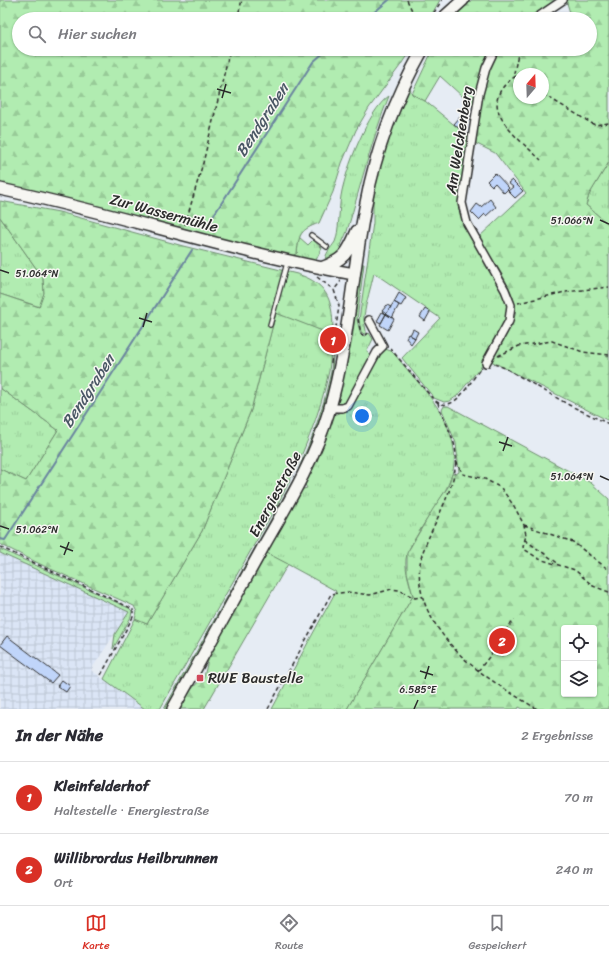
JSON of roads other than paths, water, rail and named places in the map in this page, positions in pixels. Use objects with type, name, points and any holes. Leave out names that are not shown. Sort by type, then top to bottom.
[{"type":"main road","points":[[446,12],[454,0]]},
{"type":"main road","points":[[449,12],[462,0]]},
{"type":"main road","points":[[320,268],[336,262],[346,254],[366,204],[384,137],[404,78],[418,56]]},
{"type":"main road","name":"Zur Wassermühle","points":[[0,189],[102,212],[287,262],[354,274]]},
{"type":"main road","name":"Energiestraße","points":[[173,709],[300,481],[317,444],[330,408],[344,346],[366,204]]},
{"type":"street","points":[[546,12],[563,0]]},
{"type":"street","name":"Am Welchenberg","points":[[486,363],[509,321],[511,305],[505,290],[467,223],[462,206],[479,94],[486,68],[492,56]]},
{"type":"street","points":[[330,408],[342,408],[348,406],[378,350],[383,346],[372,329],[369,320]]},
{"type":"lane","points":[[311,235],[327,247]]},
{"type":"lane","points":[[270,325],[287,262]]},
{"type":"waterway","name":"Bendgraben","points":[[374,12],[389,0]]},
{"type":"waterway","name":"Bendgraben","points":[[206,227],[313,62],[320,56]]},
{"type":"waterway","name":"Bendgraben","points":[[0,539],[5,540],[192,250]]},
{"type":"place","name":"Kleinfelderhof","points":[[333,340]]},
{"type":"place","name":"Willibrordus Heilbrunnen","points":[[502,641]]},
{"type":"place","name":"RWE Baustelle","points":[[200,678]]}]
